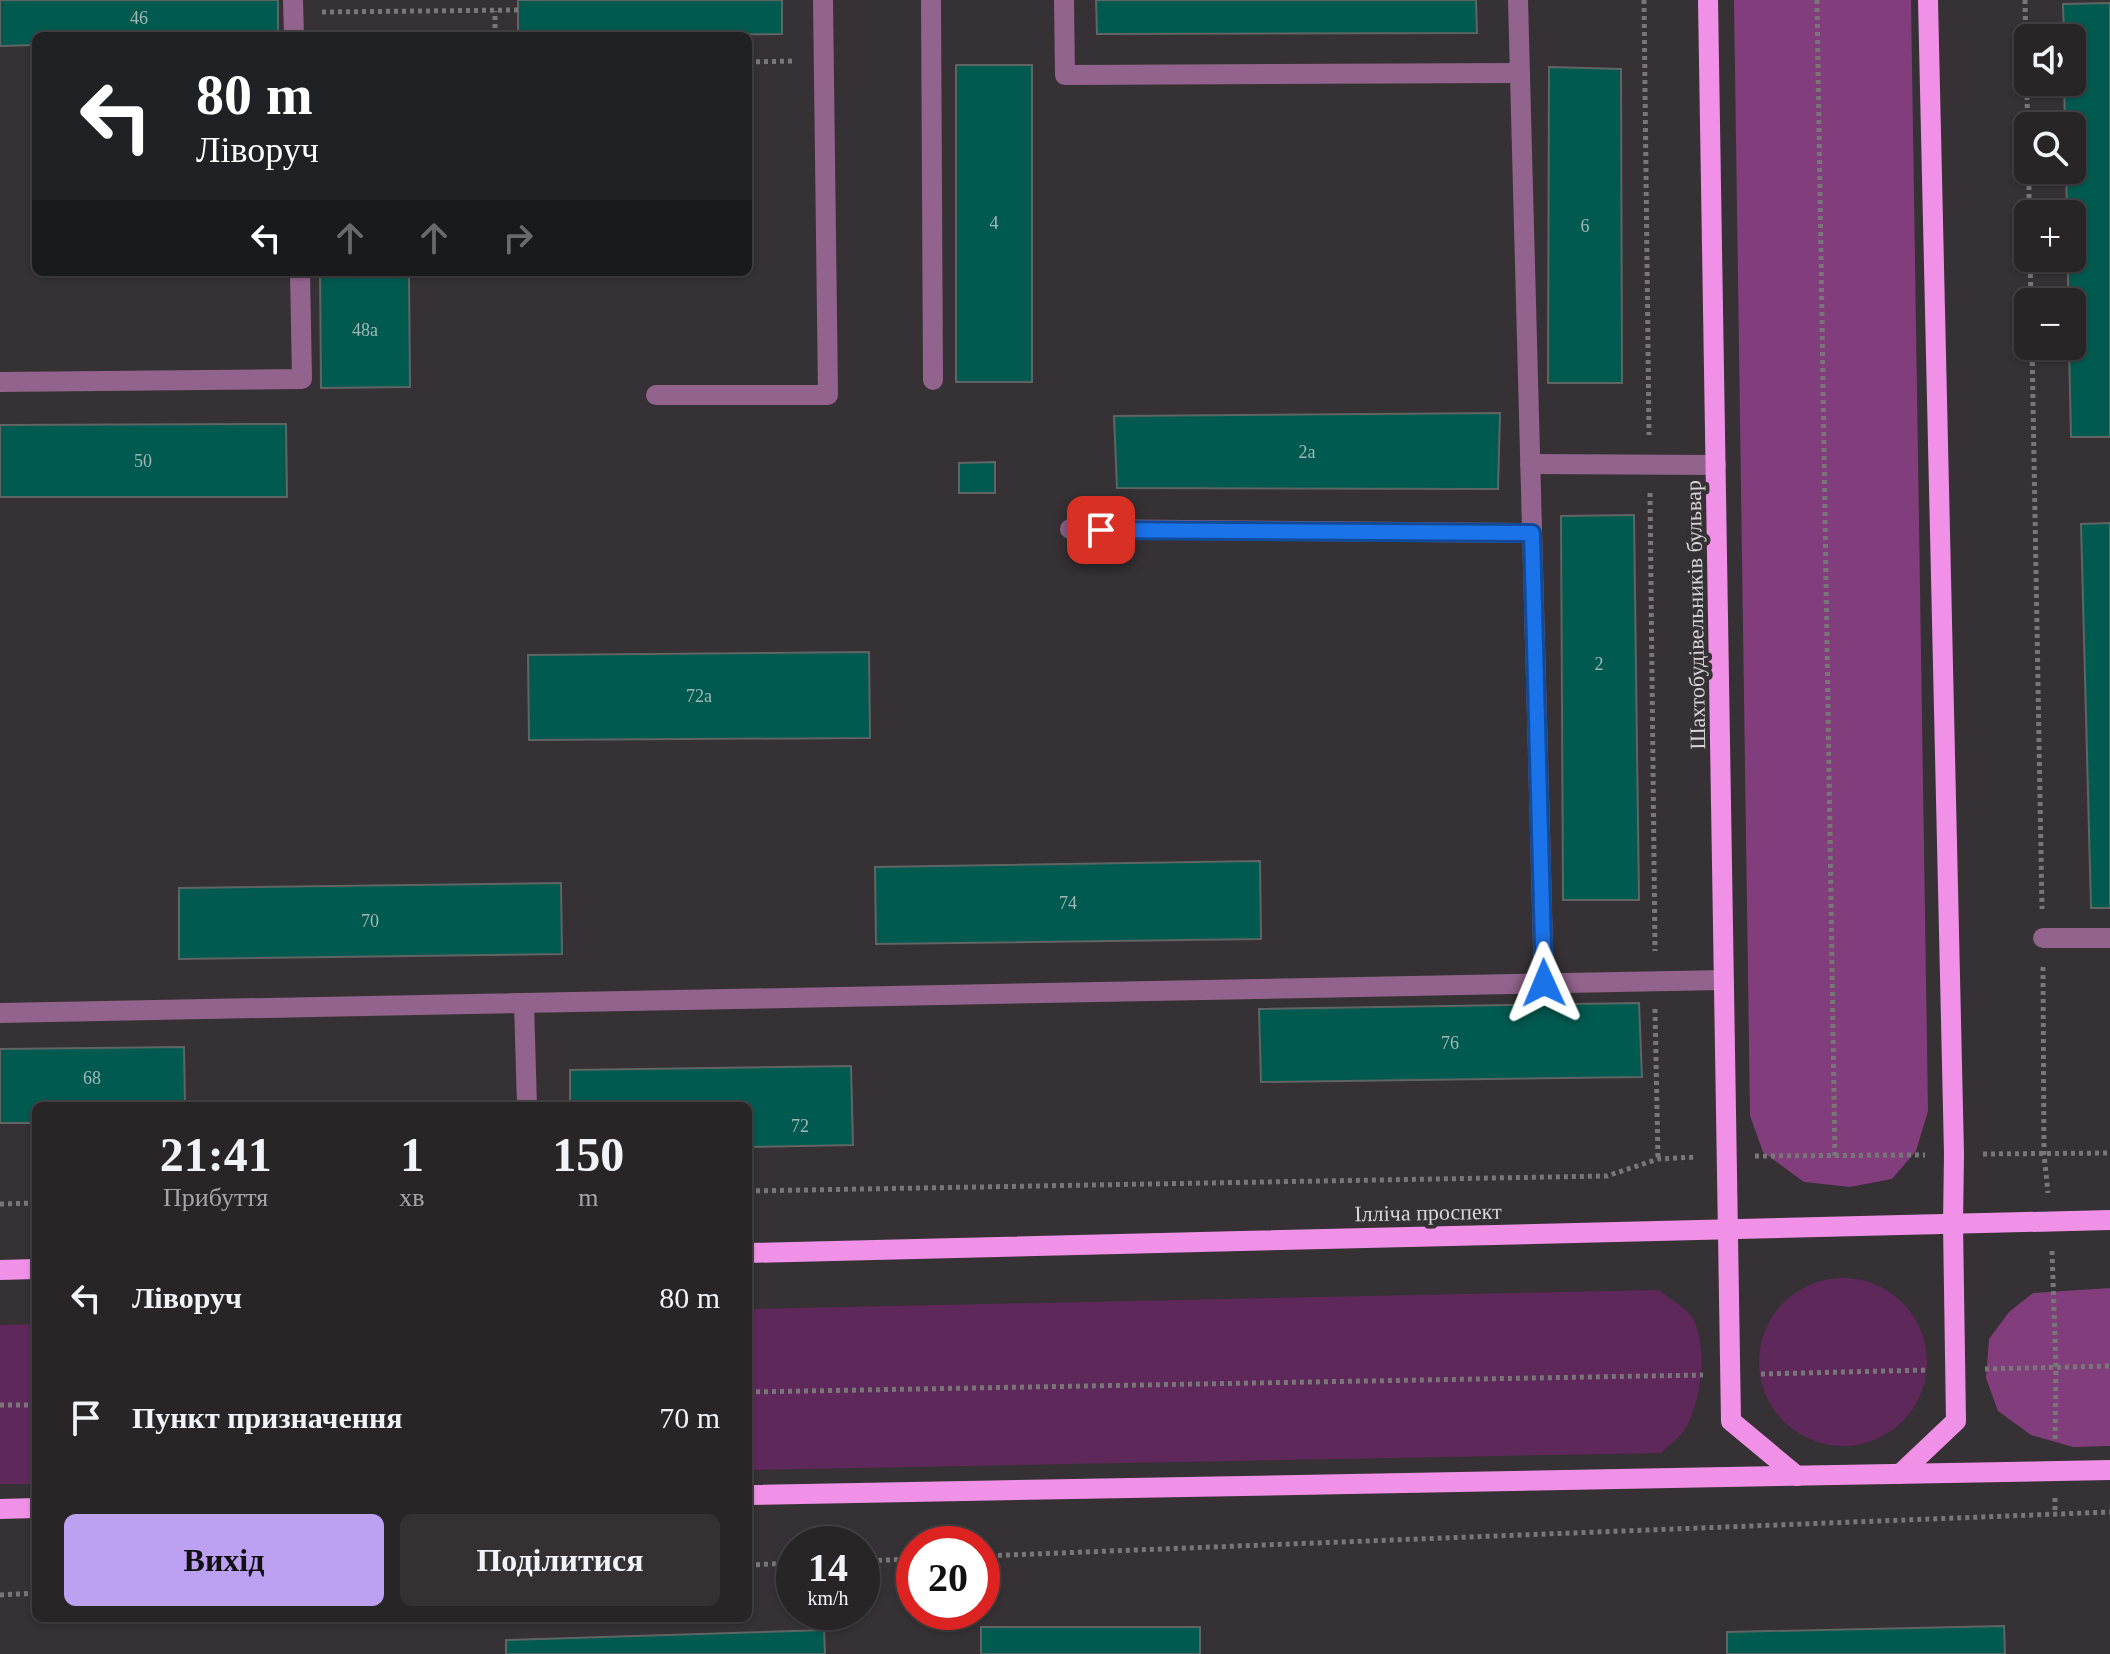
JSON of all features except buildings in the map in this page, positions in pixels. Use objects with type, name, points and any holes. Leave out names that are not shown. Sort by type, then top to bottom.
[{"type":"main road","name":"Шахтобудівельників бульвар","points":[[1708,0],[1731,1421],[1797,1476]]},
{"type":"main road","points":[[1900,1474],[1956,1421],[1954,1154],[1928,0]]},
{"type":"main road","name":"Ілліча проспект","points":[[752,1253],[2110,1220]]},
{"type":"main road","points":[[0,1270],[32,1269]]},
{"type":"main road","points":[[752,1495],[2110,1470]]},
{"type":"main road","points":[[0,1509],[32,1508]]},
{"type":"lane","points":[[656,395],[828,395],[823,0]]},
{"type":"lane","points":[[931,0],[933,380]]},
{"type":"lane","points":[[1064,0],[1065,75],[1520,73]]},
{"type":"lane","points":[[1518,0],[1544,983]]},
{"type":"lane","points":[[293,6],[294,32]]},
{"type":"lane","points":[[0,382],[302,379],[300,276]]},
{"type":"lane","points":[[1530,464],[1716,465]]},
{"type":"lane","points":[[1070,529],[1532,533]]},
{"type":"lane","points":[[2043,938],[2110,938]]},
{"type":"lane","points":[[0,1013],[1724,980]]},
{"type":"lane","points":[[524,1003],[527,1102]]},
{"type":"path","points":[[1644,0],[1658,1159]]},
{"type":"path","points":[[1817,0],[1835,1157]]},
{"type":"path","points":[[2025,0],[2027,112]]},
{"type":"path","points":[[293,6],[518,10]]},
{"type":"path","points":[[495,11],[495,32]]},
{"type":"path","points":[[752,62],[824,61]]},
{"type":"path","points":[[2032,360],[2044,1154],[2051,1222],[2056,1368],[2055,1513]]},
{"type":"path","points":[[752,1191],[1607,1176],[1658,1159],[2110,1153]]},
{"type":"path","points":[[0,1204],[32,1203]]},
{"type":"path","points":[[752,1392],[2110,1366]]},
{"type":"path","points":[[0,1405],[32,1405]]},
{"type":"path","points":[[1000,1555],[2110,1512]]},
{"type":"path","points":[[752,1565],[776,1564]]},
{"type":"path","points":[[0,1595],[32,1593]]},
{"type":"shaded area","points":[[1734,0],[1911,0],[1928,1111],[1916,1151],[1892,1179],[1850,1187],[1804,1182],[1763,1152],[1750,1116]]},
{"type":"shaded area","points":[[1843,1278],[1875,1284],[1903,1302],[1921,1330],[1927,1362],[1921,1394],[1903,1422],[1875,1440],[1843,1446],[1811,1440],[1783,1422],[1765,1394],[1759,1362],[1765,1330],[1783,1302],[1811,1284]]},
{"type":"shaded area","points":[[2110,1288],[2110,1446],[2073,1447],[2031,1435],[1998,1411],[1986,1378],[1989,1339],[2009,1312],[2033,1293]]},
{"type":"shaded area","points":[[1658,1290],[1692,1317],[1700,1343],[1701,1375],[1690,1420],[1682,1434],[1661,1453],[752,1470],[752,1309]]},
{"type":"shaded area","points":[[32,1324],[32,1484],[0,1484],[0,1325]]},
{"type":"route","points":[[1101,530],[1532,533],[1544,983]]}]
